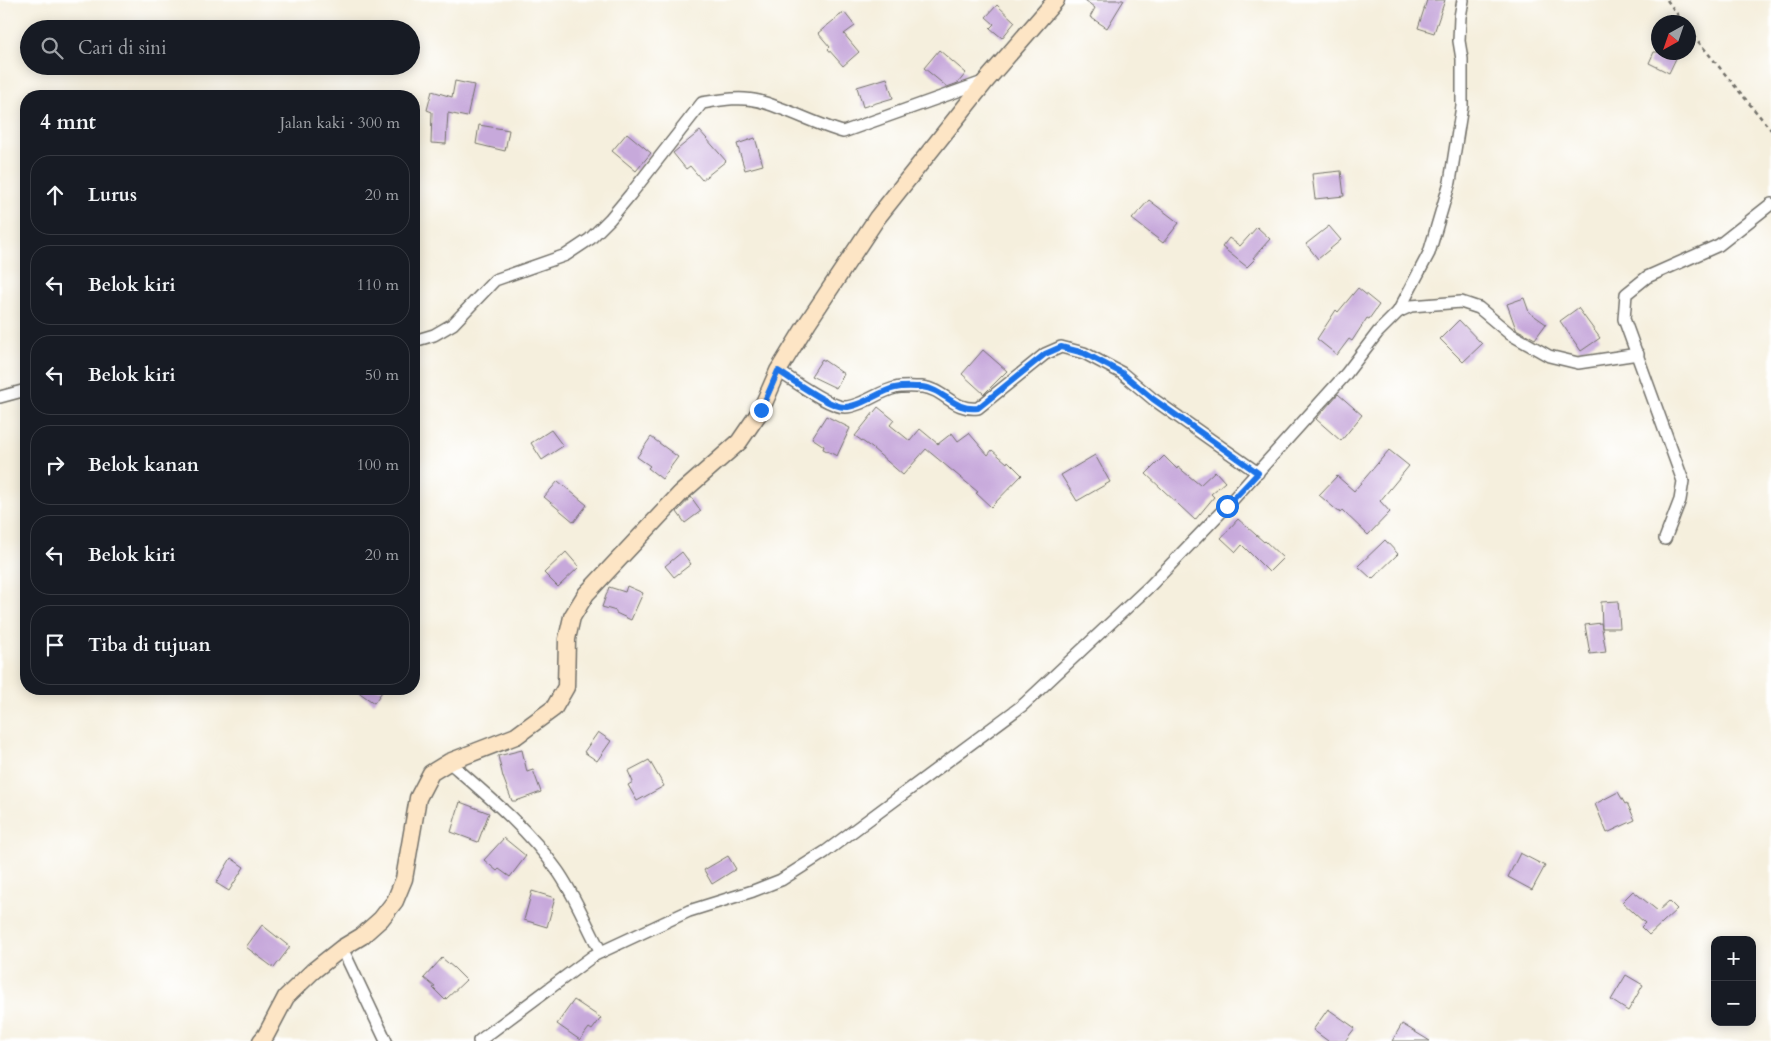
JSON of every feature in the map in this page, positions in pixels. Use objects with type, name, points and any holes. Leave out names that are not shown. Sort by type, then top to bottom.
[{"type":"street","points":[[261,1041],[286,997],[313,971],[342,948],[362,936],[381,919],[395,901],[404,879],[418,798],[431,773],[448,762],[516,736],[554,708],[566,687],[567,639],[572,617],[586,594],[680,494],[739,442],[761,410],[778,371],[808,322],[877,218],[985,82],[1056,0]]},
{"type":"street","points":[[479,1041],[593,956],[690,911],[781,880],[825,852],[1023,706],[1150,586],[1258,473],[1346,374],[1378,332],[1398,312],[1429,253],[1450,182],[1462,106],[1462,59],[1459,41],[1460,17],[1464,0]]},
{"type":"street","points":[[420,339],[434,335],[453,324],[495,280],[566,255],[590,239],[630,195],[702,103],[724,99],[758,101],[822,126],[843,132],[985,82]]},
{"type":"street","points":[[1665,539],[1680,500],[1683,482],[1624,318],[1626,294],[1647,277],[1719,246],[1771,204]]},
{"type":"street","points":[[1398,312],[1411,306],[1461,302],[1479,308],[1510,334],[1549,356],[1578,363],[1638,354]]},
{"type":"street","points":[[778,371],[829,402],[845,407],[895,388],[924,387],[967,409],[978,408],[1045,354],[1061,347],[1084,353],[1122,373],[1153,399],[1258,473]]},
{"type":"street","points":[[0,397],[20,392]]},
{"type":"street","points":[[448,762],[485,794],[526,834],[557,870],[575,899],[601,952]]},
{"type":"street","points":[[342,948],[386,1041]]},
{"type":"path","points":[[1667,0],[1678,15]]},
{"type":"path","points":[[1696,39],[1771,130]]},
{"type":"building","points":[[1085,0],[1124,0],[1107,28],[1090,17],[1095,8]]},
{"type":"building","points":[[1427,0],[1445,0],[1434,33],[1418,28]]},
{"type":"building","points":[[997,5],[1015,22],[1002,38],[990,28],[994,24],[986,17]]},
{"type":"building","points":[[844,12],[855,26],[844,34],[859,52],[843,66],[828,49],[830,47],[818,33]]},
{"type":"building","points":[[939,50],[966,73],[958,83],[947,87],[924,68]]},
{"type":"building","points":[[1651,59],[1675,60],[1669,73],[1649,63]]},
{"type":"building","points":[[887,78],[893,98],[863,107],[857,87]]},
{"type":"building","points":[[455,81],[474,85],[467,117],[448,113],[446,144],[431,143],[432,112],[427,110],[432,91],[452,97]]},
{"type":"building","points":[[479,125],[509,130],[505,151],[476,144]]},
{"type":"building","points":[[700,131],[726,161],[702,180],[690,166],[686,169],[673,153]]},
{"type":"building","points":[[627,133],[651,153],[636,171],[612,151]]},
{"type":"building","points":[[755,138],[763,165],[745,170],[737,144]]},
{"type":"building","points":[[1341,171],[1344,196],[1315,199],[1312,174]]},
{"type":"building","points":[[1149,200],[1179,223],[1163,243],[1132,219]]},
{"type":"building","points":[[1329,226],[1341,240],[1318,259],[1306,244]]},
{"type":"building","points":[[1257,227],[1270,239],[1247,267],[1222,247],[1229,238],[1240,246]]},
{"type":"building","points":[[1358,288],[1379,305],[1369,319],[1367,318],[1352,341],[1349,339],[1337,355],[1317,339],[1336,310],[1338,312]]},
{"type":"building","points":[[1524,298],[1529,312],[1546,324],[1535,339],[1516,329],[1507,304]]},
{"type":"building","points":[[1578,308],[1600,338],[1581,351],[1560,321]]},
{"type":"building","points":[[1459,320],[1482,344],[1463,362],[1440,339]]},
{"type":"building","points":[[983,350],[1007,371],[984,394],[962,374]]},
{"type":"building","points":[[822,359],[844,374],[836,388],[811,376]]},
{"type":"building","points":[[1338,394],[1362,415],[1341,441],[1316,419]]},
{"type":"building","points":[[878,407],[894,420],[890,425],[910,441],[920,429],[938,444],[952,433],[958,441],[969,433],[988,455],[992,450],[1007,463],[1008,461],[1022,475],[991,507],[976,493],[978,492],[926,449],[903,475],[855,436]]},
{"type":"building","points":[[826,416],[850,428],[837,456],[823,449],[824,446],[812,438]]},
{"type":"building","points":[[551,430],[563,446],[542,460],[531,443]]},
{"type":"building","points":[[651,437],[678,457],[662,479],[648,468],[650,466],[637,457]]},
{"type":"building","points":[[1389,450],[1409,466],[1380,501],[1390,512],[1368,535],[1342,510],[1340,513],[1319,495],[1337,476],[1354,491]]},
{"type":"building","points":[[1095,455],[1110,482],[1077,501],[1061,475]]},
{"type":"building","points":[[1164,456],[1177,469],[1178,467],[1200,485],[1215,471],[1225,482],[1211,494],[1214,497],[1195,520],[1146,474]]},
{"type":"building","points":[[558,481],[587,505],[574,522],[544,497]]},
{"type":"building","points":[[691,497],[701,511],[685,523],[677,512]]},
{"type":"building","points":[[1238,519],[1283,558],[1269,572],[1242,545],[1236,552],[1221,538]]},
{"type":"building","points":[[1385,540],[1398,554],[1372,579],[1358,566]]},
{"type":"building","points":[[566,552],[579,567],[558,587],[544,573]]},
{"type":"building","points":[[682,552],[691,564],[674,577],[665,566]]},
{"type":"building","points":[[627,586],[643,593],[631,620],[616,613],[616,611],[602,607],[609,587],[625,592]]},
{"type":"building","points":[[1618,601],[1620,628],[1602,628],[1601,602]]},
{"type":"building","points":[[1601,623],[1606,652],[1590,654],[1585,625]]},
{"type":"building","points":[[363,695],[380,695],[374,703]]},
{"type":"building","points":[[598,732],[611,741],[597,761],[584,752]]},
{"type":"building","points":[[522,750],[527,772],[533,770],[541,792],[512,801],[498,756]]},
{"type":"building","points":[[649,760],[664,786],[637,801],[628,785],[633,782],[628,771]]},
{"type":"building","points":[[1618,792],[1625,804],[1627,803],[1635,820],[1607,833],[1595,804]]},
{"type":"building","points":[[460,802],[489,813],[478,842],[451,832]]},
{"type":"building","points":[[504,838],[526,856],[510,877],[499,869],[497,871],[484,860]]},
{"type":"building","points":[[1520,853],[1545,866],[1532,890],[1508,877]]},
{"type":"building","points":[[728,856],[736,869],[712,884],[704,870]]},
{"type":"building","points":[[231,858],[244,867],[229,891],[216,883]]},
{"type":"building","points":[[532,891],[555,898],[547,927],[524,920]]},
{"type":"building","points":[[1633,891],[1658,911],[1669,901],[1677,909],[1649,935],[1641,927],[1645,923],[1622,902]]},
{"type":"building","points":[[262,925],[290,947],[274,968],[246,947]]},
{"type":"building","points":[[442,958],[466,980],[445,1000],[433,988],[435,987],[424,978]]},
{"type":"building","points":[[1626,975],[1643,985],[1628,1011],[1611,1000]]},
{"type":"building","points":[[574,1000],[601,1018],[592,1030],[589,1028],[580,1040],[557,1024]]},
{"type":"building","points":[[1328,1009],[1355,1028],[1345,1041],[1328,1041],[1313,1030]]},
{"type":"building","points":[[1402,1024],[1430,1041],[1392,1041]]},
{"type":"route","points":[[761,410],[778,371],[829,402],[845,407],[895,388],[924,387],[967,409],[978,408],[1045,354],[1061,347],[1084,353],[1122,373],[1153,399],[1258,473],[1227,506]]}]
